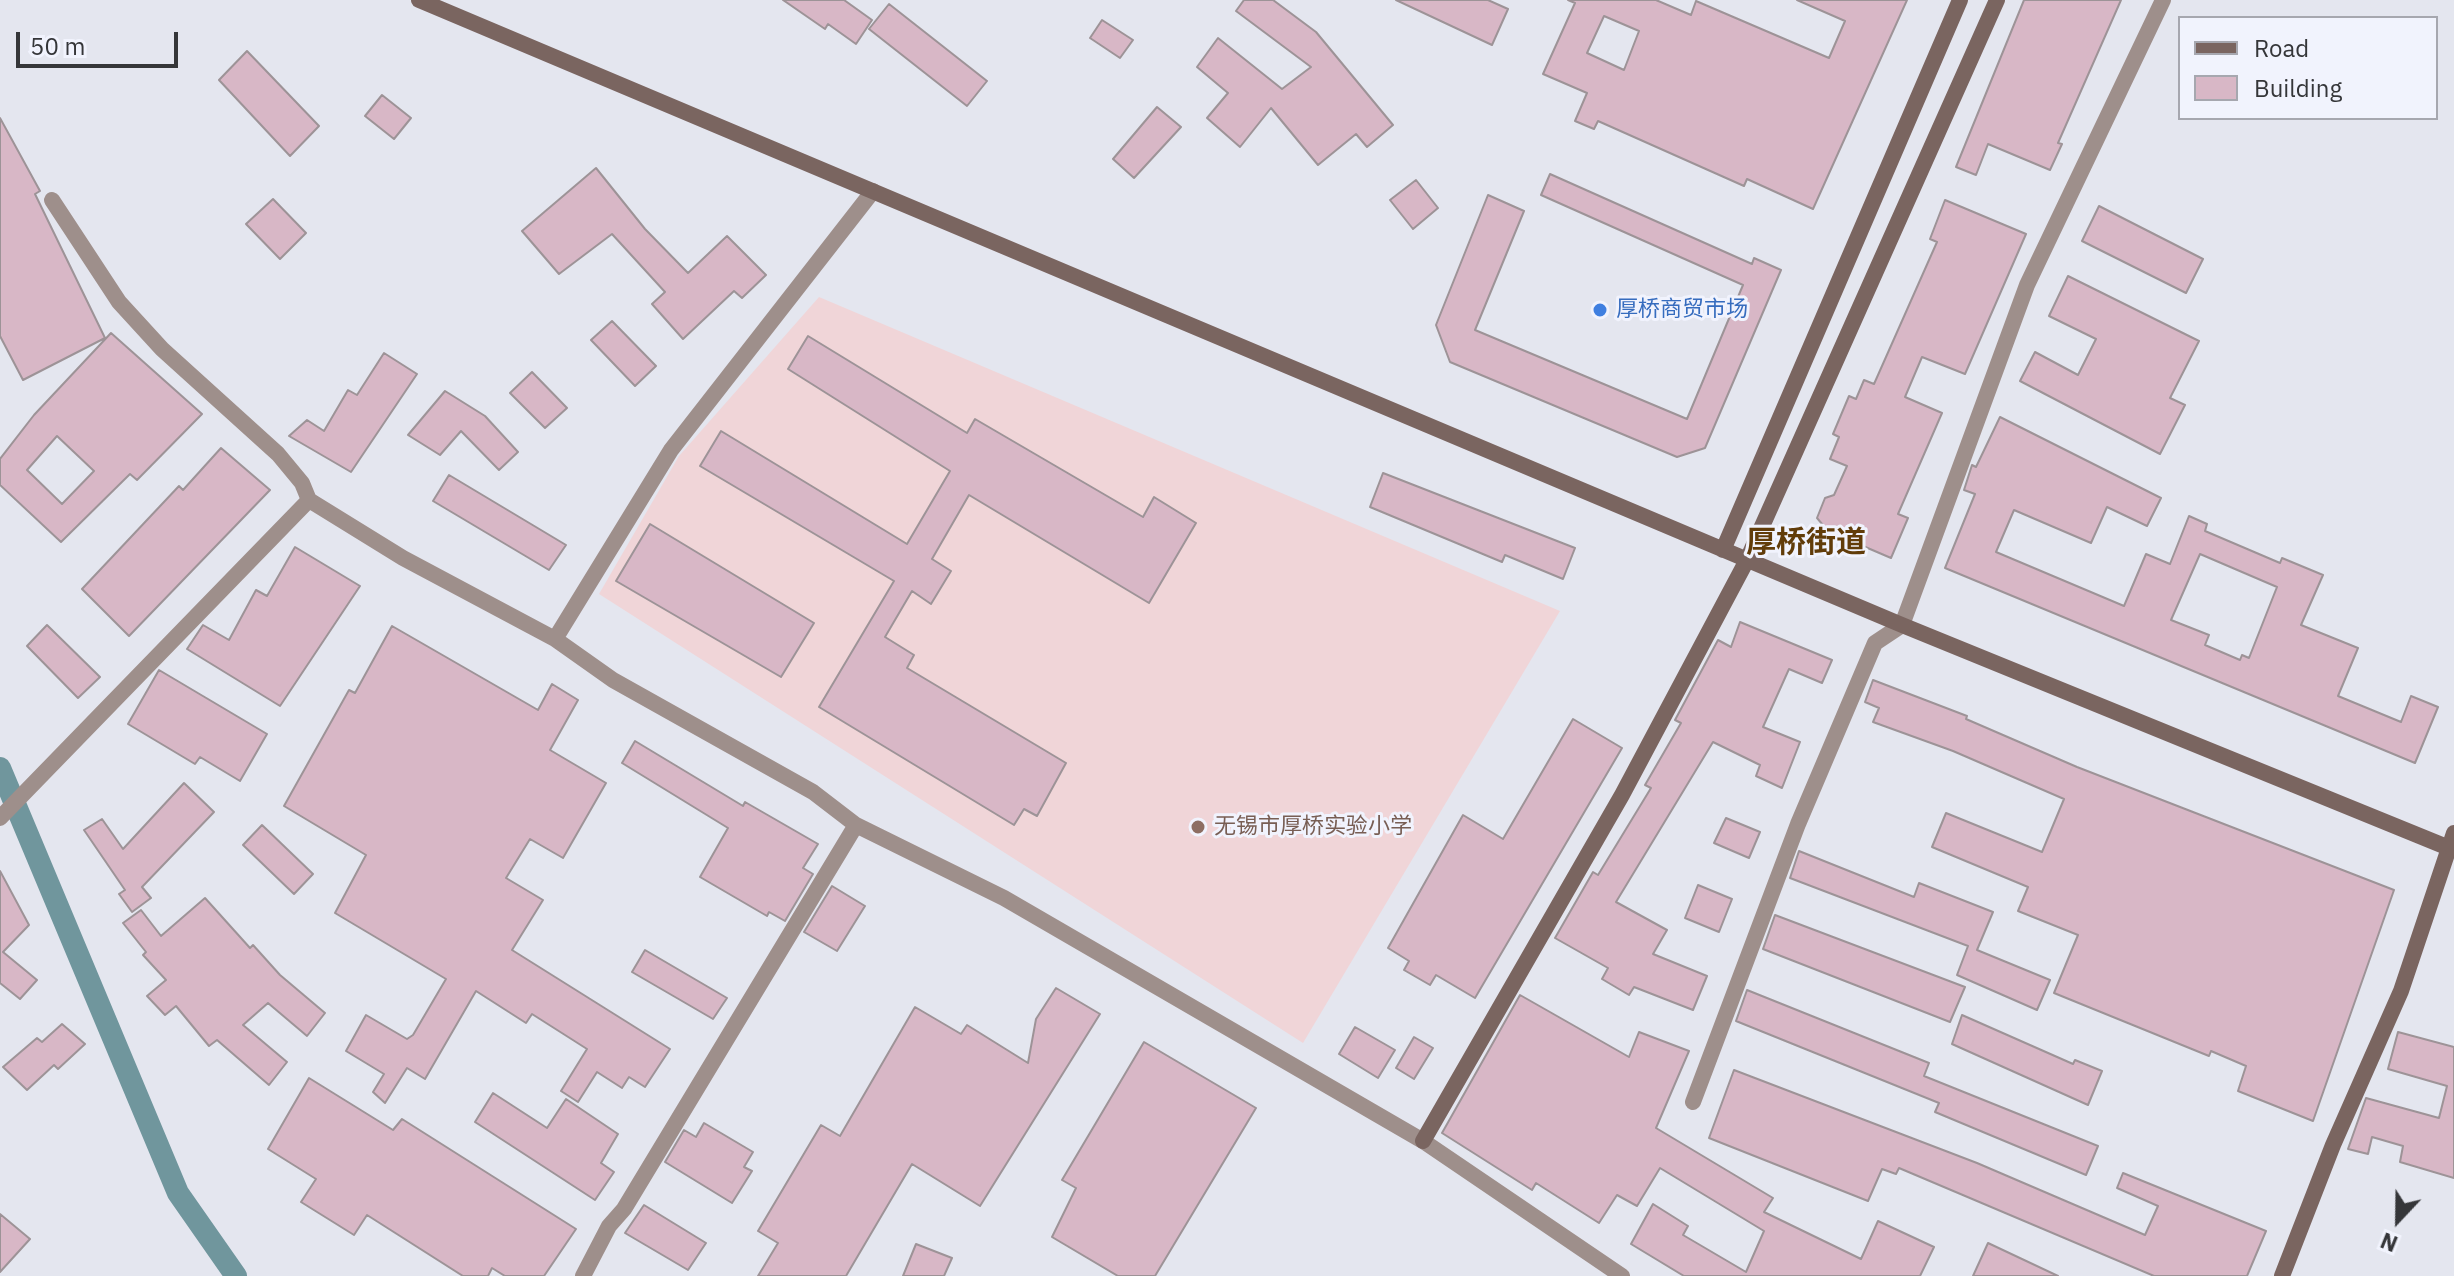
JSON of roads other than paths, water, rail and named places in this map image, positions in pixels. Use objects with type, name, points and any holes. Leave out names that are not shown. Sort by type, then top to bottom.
[{"type":"street","points":[[419,0],[1902,625],[2452,843],[2401,991],[2333,1145],[2282,1276]]},
{"type":"street","points":[[1723,550],[1960,0]]},
{"type":"street","points":[[1423,1141],[1622,795],[1747,560],[1997,0]]},
{"type":"street","points":[[1693,1102],[1798,824],[1875,643],[1902,625],[2027,285],[2163,0]]},
{"type":"street","points":[[555,639],[671,450],[873,191]]},
{"type":"street","points":[[52,200],[119,302],[162,349],[278,454],[302,483],[309,500],[403,558],[555,639],[613,680],[813,792],[856,825],[1004,898],[1423,1141],[1622,1276]]},
{"type":"street","points":[[0,818],[309,500]]},
{"type":"street","points":[[583,1276],[609,1226],[624,1209],[856,825]]},
{"type":"waterway","points":[[0,768],[178,1193],[236,1276]]},
{"type":"place","name":"厚桥商贸市场","points":[[1600,310]]},
{"type":"place","name":"无锡市厚桥实验小学","points":[[1198,827]]},
{"type":"district","name":"厚桥街道","points":[[1806,543]]}]
